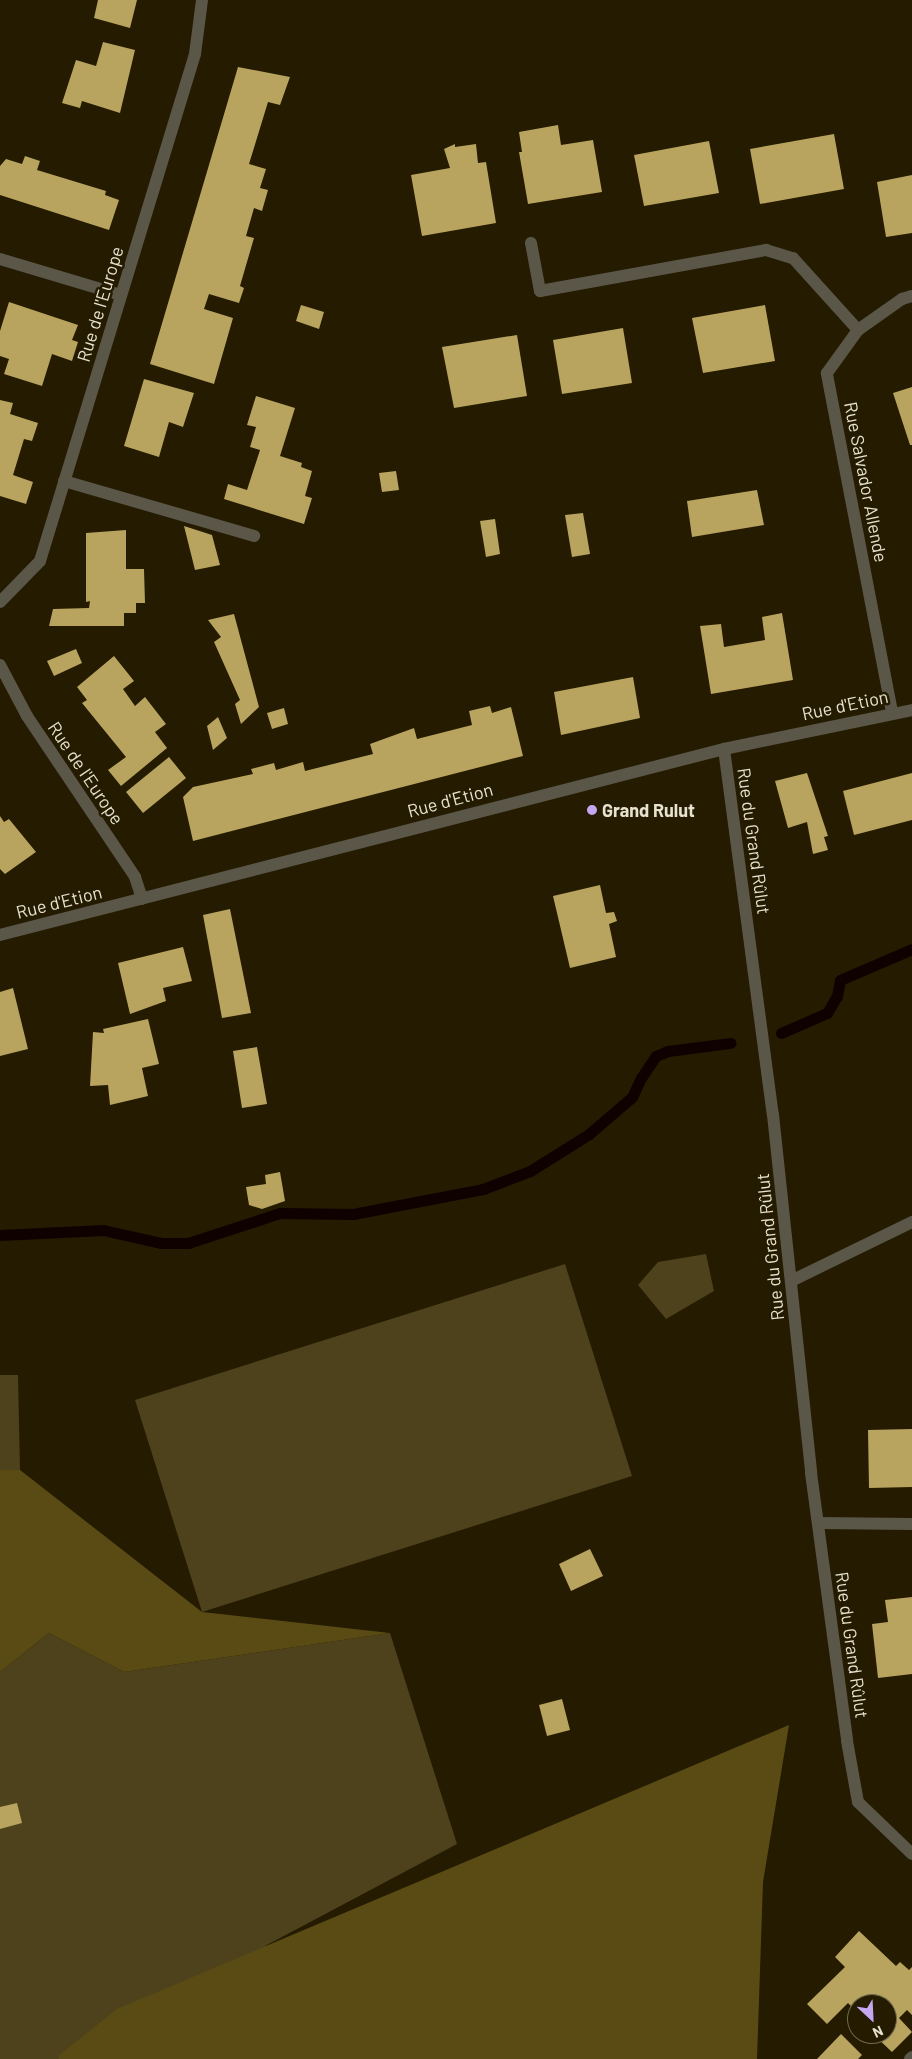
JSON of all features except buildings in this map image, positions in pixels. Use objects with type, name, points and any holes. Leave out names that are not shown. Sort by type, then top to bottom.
[{"type":"street","name":"Rue de l'Europe","points":[[0,602],[40,561],[195,54],[202,0]]},
{"type":"street","points":[[531,243],[540,291],[766,250],[793,258],[858,330]]},
{"type":"street","points":[[0,259],[121,295]]},
{"type":"street","name":"Rue Salvador Allende","points":[[892,712],[827,373],[858,330],[902,299],[912,296]]},
{"type":"street","points":[[64,481],[254,536]]},
{"type":"street","name":"Rue de l'Europe","points":[[0,665],[27,716],[135,877],[142,899]]},
{"type":"street","name":"Rue d'Etion","points":[[0,935],[724,749],[892,712],[912,710]]},
{"type":"street","name":"Rue du Grand Rûlut","points":[[724,749],[772,1105],[818,1523],[847,1741],[858,1802],[912,1854]]},
{"type":"street","points":[[791,1281],[912,1222]]},
{"type":"street","points":[[818,1523],[912,1524]]},
{"type":"shaded area","points":[[706,1254],[714,1291],[666,1319],[638,1285],[658,1262]]},
{"type":"shaded area","points":[[565,1264],[632,1476],[202,1612],[135,1400]]},
{"type":"shaded area","points":[[0,1375],[18,1375],[20,1470],[0,1470]]},
{"type":"shaded area","points":[[0,1470],[20,1470],[202,1612],[390,1633],[124,1672],[49,1633],[0,1672]]},
{"type":"shaded area","points":[[49,1633],[124,1672],[390,1633],[457,1844],[265,1946],[493,2059],[0,2059],[0,1672]]},
{"type":"shaded area","points":[[789,1725],[763,1882],[757,2059],[59,2059],[58,2056],[117,2009]]},
{"type":"waterway","points":[[781,1033],[827,1013],[837,996],[840,980],[912,949]]},
{"type":"waterway","points":[[0,1235],[103,1230],[161,1243],[188,1243],[280,1213],[353,1214],[483,1189],[530,1171],[589,1134],[632,1097],[641,1078],[656,1056],[668,1051],[730,1043]]},
{"type":"place","name":"Grand Rulut","points":[[592,810]]}]
